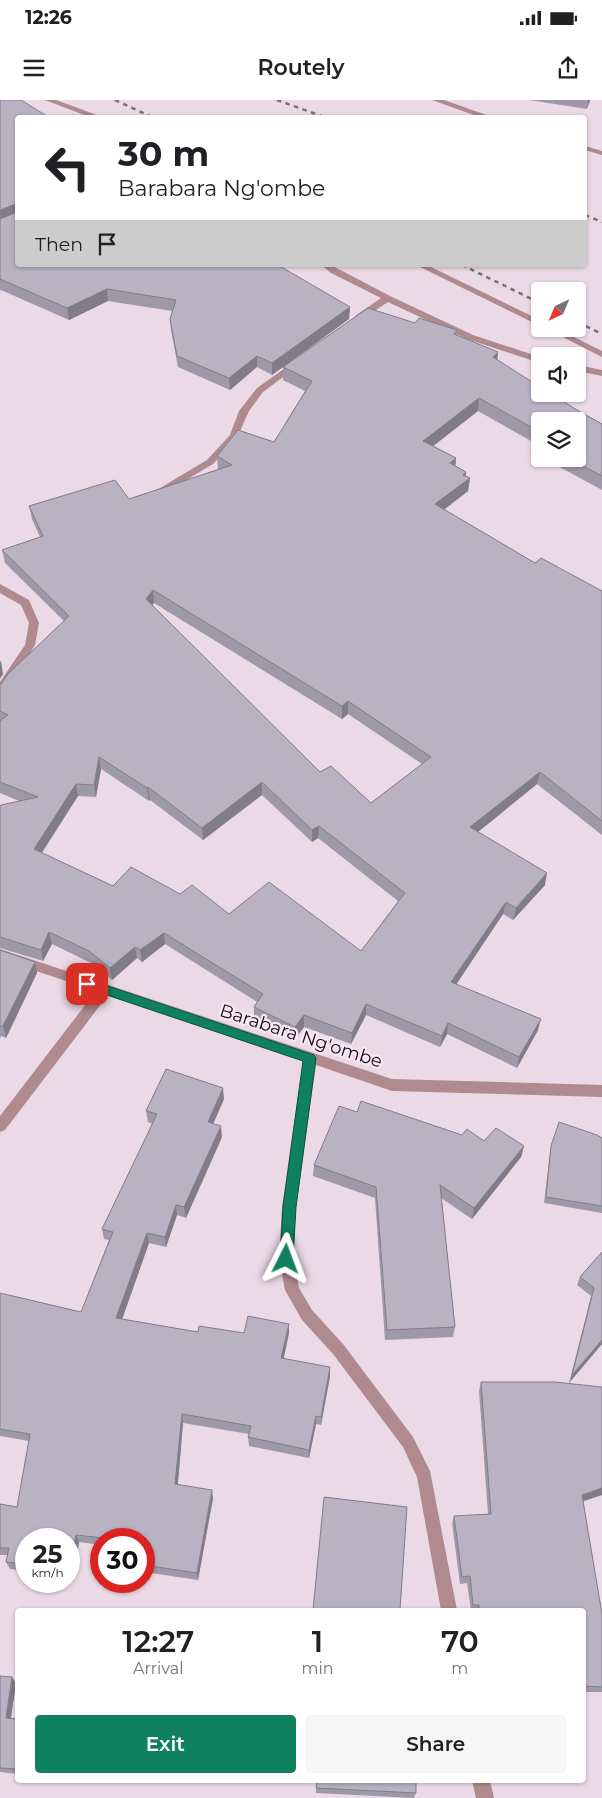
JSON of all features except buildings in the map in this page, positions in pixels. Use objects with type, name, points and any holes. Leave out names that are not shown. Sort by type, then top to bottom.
[{"type":"street","points":[[49,100],[92,115]]},
{"type":"street","points":[[436,100],[482,115]]},
{"type":"street","points":[[587,149],[602,153]]},
{"type":"street","points":[[328,267],[334,272],[470,337],[531,357]]},
{"type":"street","points":[[424,267],[531,320]]},
{"type":"street","points":[[348,326],[387,298]]},
{"type":"street","points":[[569,338],[602,354]]},
{"type":"street","points":[[158,493],[210,462],[234,436],[244,411],[260,390],[302,359]]},
{"type":"street","points":[[586,370],[602,373]]},
{"type":"street","points":[[0,588],[25,603],[34,623],[30,646],[0,690]]},
{"type":"street","name":"Barabara Ng'ombe","points":[[0,954],[392,1085],[602,1092]]},
{"type":"street","points":[[0,1126],[104,990]]},
{"type":"street","points":[[310,1058],[289,1207],[286,1259],[292,1290],[308,1315],[338,1350],[408,1442],[425,1476],[449,1608]]},
{"type":"street","points":[[482,1783],[484,1798]]},
{"type":"railway","points":[[115,100],[148,115]]},
{"type":"railway","points":[[277,100],[319,115]]},
{"type":"railway","points":[[587,216],[602,222]]},
{"type":"railway","points":[[466,267],[531,299]]},
{"type":"railway","points":[[586,326],[602,334]]},
{"type":"route","points":[[87,984],[310,1058],[289,1207],[286,1259]]}]
